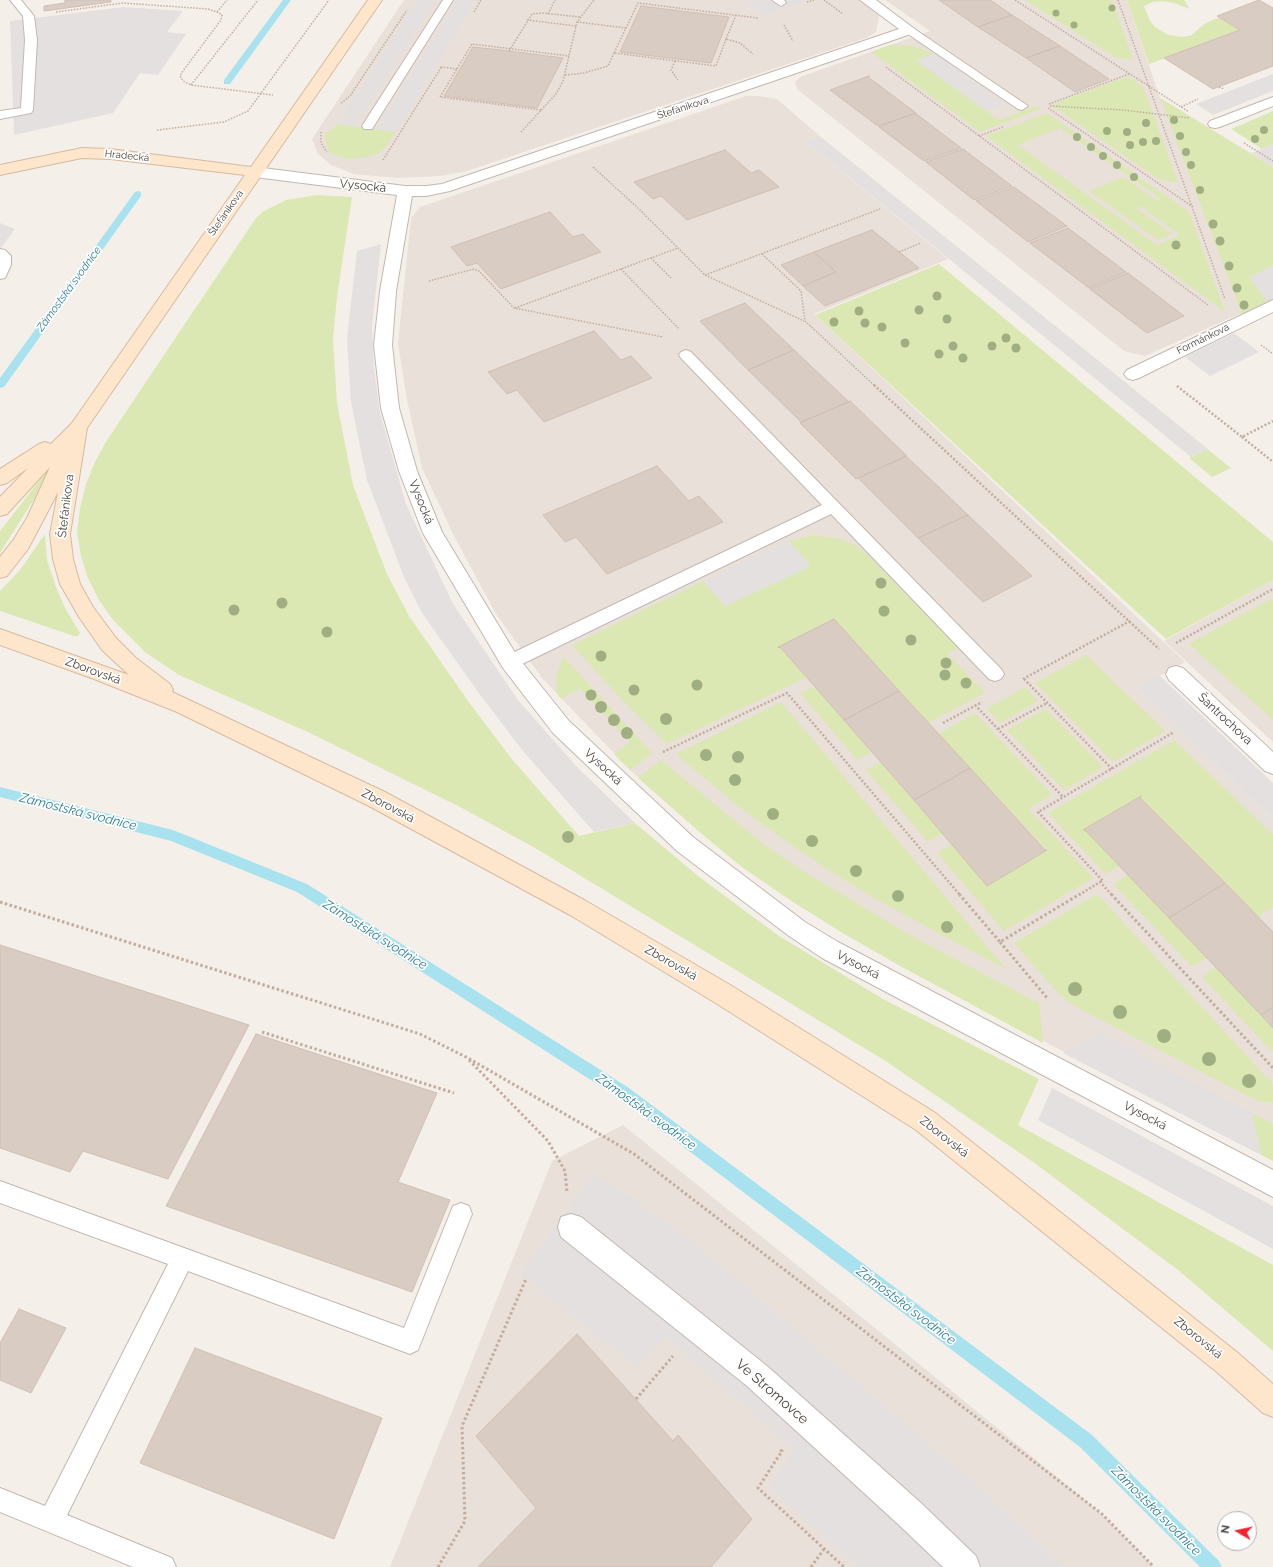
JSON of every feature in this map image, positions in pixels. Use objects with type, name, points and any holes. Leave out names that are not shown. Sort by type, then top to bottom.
[{"type":"street","name":"Štefánikova","points":[[0,509],[78,427],[375,0]]},
{"type":"street","points":[[867,0],[909,30]]},
{"type":"street","name":"Štefánikova","points":[[405,191],[426,191],[445,188],[909,30]]},
{"type":"street","points":[[1215,124],[1273,101]]},
{"type":"street","name":"Hradecká","points":[[0,170],[82,153],[110,154],[255,172]]},
{"type":"street","name":"Vysocká","points":[[255,172],[405,191],[388,291],[383,345],[390,408],[408,471],[433,533],[510,662],[561,727],[685,844],[797,928],[830,950],[1273,1184]]},
{"type":"street","name":"Formánkova","points":[[1133,374],[1273,305]]},
{"type":"street","name":"Štefánikova","points":[[0,571],[20,544],[36,518],[78,427]]},
{"type":"street","name":"Štefánikova","points":[[78,427],[60,534],[63,559],[70,584],[86,612],[109,644],[129,664],[184,706]]},
{"type":"street","points":[[0,478],[78,427]]},
{"type":"street","name":"Zborovská","points":[[0,637],[101,673],[184,706],[377,799],[578,908],[723,994],[925,1121],[1228,1363],[1273,1403]]},
{"type":"street","name":"Šantrochova","points":[[1176,674],[1273,765]]},
{"type":"street","name":"Ve Stromovce","points":[[571,1227],[757,1376],[910,1514],[965,1567]]},
{"type":"lane","points":[[0,115],[27,110],[31,40],[28,16],[15,0]]},
{"type":"lane","points":[[368,126],[448,0]]},
{"type":"lane","points":[[909,30],[1022,106]]},
{"type":"lane","points":[[0,253],[4,256],[4,265],[0,275]]},
{"type":"lane","points":[[686,355],[995,674]]},
{"type":"lane","points":[[510,662],[572,631],[834,507]]},
{"type":"lane","points":[[0,1192],[410,1342],[461,1214]]},
{"type":"lane","points":[[51,1521],[183,1258]]},
{"type":"lane","points":[[0,1500],[163,1567]]},
{"type":"path","points":[[217,12],[227,0]]},
{"type":"path","points":[[191,85],[258,0]]},
{"type":"path","points":[[152,131],[224,122],[238,117],[248,110],[329,0]]},
{"type":"path","points":[[473,13],[481,0]]},
{"type":"path","points":[[548,14],[555,0]]},
{"type":"path","points":[[519,134],[556,94],[565,75],[577,22],[594,0]]},
{"type":"path","points":[[800,4],[814,0]]},
{"type":"path","points":[[1015,0],[1149,87]]},
{"type":"path","points":[[1118,0],[1234,324]]},
{"type":"path","points":[[28,16],[123,3],[208,9],[217,12],[222,16],[221,20],[180,76],[183,81],[191,85],[261,94]]},
{"type":"path","points":[[565,75],[584,73],[608,66],[638,3],[758,18]]},
{"type":"path","points":[[509,51],[532,14],[548,14],[580,18]]},
{"type":"path","points":[[614,53],[716,66],[736,15]]},
{"type":"path","points":[[527,20],[576,26]]},
{"type":"path","points":[[577,22],[626,28]]},
{"type":"path","points":[[783,23],[796,45]]},
{"type":"path","points":[[726,39],[740,43],[757,58]]},
{"type":"path","points":[[541,110],[440,97],[472,44],[569,56]]},
{"type":"path","points":[[382,162],[445,60]]},
{"type":"path","points":[[675,61],[671,70],[681,83]]},
{"type":"path","points":[[884,66],[1214,309]]},
{"type":"path","points":[[441,67],[457,69]]},
{"type":"path","points":[[1045,106],[1129,74]]},
{"type":"path","points":[[1219,87],[1224,90]]},
{"type":"path","points":[[1180,107],[1198,99]]},
{"type":"path","points":[[1045,106],[1159,113],[1195,118]]},
{"type":"path","points":[[1045,106],[1193,207]]},
{"type":"path","points":[[590,165],[639,209],[705,275],[805,321],[1162,651]]},
{"type":"path","points":[[705,275],[880,209]]},
{"type":"path","points":[[899,252],[921,243]]},
{"type":"path","points":[[514,308],[678,248]]},
{"type":"path","points":[[762,254],[801,291],[805,321]]},
{"type":"path","points":[[651,258],[671,278]]},
{"type":"path","points":[[429,281],[474,269],[479,271],[514,308],[669,338]]},
{"type":"path","points":[[621,269],[664,313]]},
{"type":"path","points":[[1176,385],[1273,462]]},
{"type":"path","points":[[1242,437],[1273,421]]},
{"type":"path","points":[[1172,645],[1272,590]]},
{"type":"path","points":[[1016,683],[1130,621]]},
{"type":"path","points":[[1023,679],[1112,769]]},
{"type":"path","points":[[664,752],[787,693],[1048,999]]},
{"type":"path","points":[[943,723],[982,701]]},
{"type":"path","points":[[998,729],[1047,703]]},
{"type":"path","points":[[976,705],[1063,797]]},
{"type":"path","points":[[1000,942],[1103,881],[1038,812],[1174,732]]},
{"type":"path","points":[[1100,882],[1273,1068]]},
{"type":"path","points":[[0,902],[420,1034],[466,1057],[634,1154],[1102,1514],[1154,1567]]},
{"type":"path","points":[[262,1032],[454,1093]]},
{"type":"path","points":[[466,1057],[548,1141],[565,1171],[571,1227]]},
{"type":"path","points":[[438,1567],[465,1520],[462,1426],[526,1279]]},
{"type":"path","points":[[636,1399],[673,1355],[680,1360]]},
{"type":"path","points":[[776,1446],[782,1451],[758,1488],[844,1567]]},
{"type":"path","points":[[811,1567],[824,1549]]},
{"type":"shaded area","points":[[404,0],[863,0],[876,9],[879,17],[876,32],[866,38],[464,172],[440,176],[398,178],[354,174],[331,165],[318,154],[312,139]]},
{"type":"shaded area","points":[[418,0],[436,0],[355,126],[337,124]]},
{"type":"shaded area","points":[[458,0],[476,0],[396,132],[377,129]]},
{"type":"shaded area","points":[[745,0],[809,0],[764,15]]},
{"type":"shaded area","points":[[885,0],[1127,0],[1160,98],[1273,167],[1273,299],[1145,356],[1124,351],[798,90],[795,82],[800,77],[930,31]]},
{"type":"shaded area","points":[[124,7],[183,11],[167,32],[186,34],[158,75],[140,73],[113,113],[14,135],[10,21]]},
{"type":"shaded area","points":[[934,54],[1004,104],[986,111],[916,60]]},
{"type":"shaded area","points":[[1273,74],[1273,91],[1213,115],[1196,104]]},
{"type":"shaded area","points":[[746,96],[759,96],[777,99],[821,137],[806,142],[948,259],[814,314],[1185,662],[1137,688],[1273,819],[1273,1161],[902,967],[796,904],[742,867],[703,835],[630,770],[542,678],[496,614],[455,538],[422,468],[407,400],[398,343],[411,218],[420,207]]},
{"type":"shaded area","points":[[821,137],[1208,449],[1191,457],[806,142]]},
{"type":"shaded area","points":[[1273,144],[1273,167],[1251,153],[1257,151]]},
{"type":"shaded area","points":[[0,223],[15,229],[0,249]]},
{"type":"shaded area","points":[[381,244],[372,326],[374,368],[380,413],[406,504],[453,604],[518,700],[577,767],[635,823],[594,832],[523,751],[481,696],[422,613],[404,577],[367,480],[351,402],[347,338],[357,251]]},
{"type":"shaded area","points":[[1273,266],[1273,299],[1267,301],[1249,277]]},
{"type":"shaded area","points":[[1234,333],[1259,352],[1210,376],[1185,357]]},
{"type":"shaded area","points":[[789,541],[811,566],[725,606],[703,581]]},
{"type":"shaded area","points":[[1273,580],[1273,742],[1164,641]]},
{"type":"shaded area","points":[[1159,675],[1273,783],[1273,819],[1137,688]]},
{"type":"shaded area","points":[[1100,1033],[1252,1113],[1261,1155],[1063,1053]]},
{"type":"shaded area","points":[[1052,1088],[1273,1206],[1273,1249],[1038,1120]]},
{"type":"shaded area","points":[[623,1125],[885,1336],[1102,1514],[1154,1567],[390,1567],[552,1161]]},
{"type":"shaded area","points":[[595,1173],[691,1240],[988,1495],[1063,1567],[858,1567],[769,1486],[794,1449],[665,1337],[637,1367],[520,1274]]},
{"type":"green space","points":[[1025,0],[1112,0],[1133,60],[1116,58]]},
{"type":"green space","points":[[1127,0],[1184,0],[1190,9],[1174,3],[1162,1],[1153,2],[1144,6],[1150,21],[1155,27],[1169,35],[1182,37],[1192,35],[1204,24],[1220,17],[1240,30],[1149,64]]},
{"type":"green space","points":[[890,45],[913,46],[934,54],[916,60],[999,120],[1036,106],[1041,109],[980,132],[871,52]]},
{"type":"green space","points":[[1128,76],[1143,87],[1178,182],[1160,180],[1051,105]]},
{"type":"green space","points":[[1160,98],[1273,167],[1273,266],[1249,277],[1267,301],[1242,314]]},
{"type":"green space","points":[[1273,111],[1273,144],[1262,149],[1231,129]]},
{"type":"green space","points":[[1047,113],[1189,212],[1225,312],[986,136]],"holes":[[[1060,128],[1161,199],[1158,201],[1123,177],[1089,191],[1158,240],[1172,234],[1136,208],[1140,206],[1180,235],[1157,245],[1018,145]]]},
{"type":"green space","points":[[337,124],[396,132],[388,144],[379,153],[351,159],[330,153],[327,146],[325,139],[326,132],[333,129]]},
{"type":"green space","points":[[317,195],[352,197],[337,297],[333,339],[337,403],[353,485],[387,574],[409,616],[468,701],[511,758],[579,836],[635,823],[698,876],[779,936],[883,999],[1039,1079],[1018,1125],[1273,1265],[1273,1351],[1178,1270],[1033,1162],[887,1062],[535,848],[462,808],[310,733],[179,675],[145,652],[113,620],[99,600],[87,576],[81,556],[77,532],[80,508],[86,484],[95,462],[107,440],[256,218],[264,211],[286,200]]},
{"type":"green space","points":[[939,264],[1273,542],[1273,580],[1166,639],[815,315]]},
{"type":"green space","points":[[1207,449],[1231,468],[1212,477],[1189,458]]},
{"type":"green space","points":[[49,468],[53,469],[0,553],[0,531]]},
{"type":"green space","points":[[45,534],[47,560],[65,608],[80,633],[78,636],[74,636],[0,611],[0,591],[20,570]]},
{"type":"green space","points":[[813,535],[841,539],[855,545],[866,553],[958,648],[947,653],[985,693],[928,723],[834,619],[778,647],[781,648],[807,677],[667,744],[625,703],[572,645],[703,581],[725,606],[811,566],[789,541]]},
{"type":"green space","points":[[1270,599],[1273,601],[1273,720],[1189,644]]},
{"type":"green space","points":[[1086,655],[1165,731],[1113,762],[1035,683]]},
{"type":"green space","points":[[563,656],[652,753],[630,770],[614,754],[630,742],[580,688],[562,699],[557,694],[556,677]]},
{"type":"green space","points":[[814,687],[872,752],[857,760],[800,693]]},
{"type":"green space","points":[[1025,687],[1038,701],[1000,723],[986,709]]},
{"type":"green space","points":[[781,702],[1007,970],[870,896],[821,865],[738,806],[676,754]]},
{"type":"green space","points":[[1046,709],[1103,767],[1064,790],[1007,730]]},
{"type":"green space","points":[[975,713],[1052,795],[1028,809],[1093,878],[1004,931],[937,853],[952,844],[987,886],[1047,850],[938,734]]},
{"type":"green space","points":[[1174,740],[1273,835],[1273,907],[1258,917],[1140,798],[1141,796],[1083,830],[1086,831],[1119,866],[1105,874],[1048,813]]},
{"type":"green space","points":[[661,760],[767,847],[811,876],[919,940],[1039,1003],[1043,1043],[846,935],[796,904],[742,867],[638,778]]},
{"type":"green space","points":[[880,762],[943,833],[928,842],[866,770]]},
{"type":"green space","points":[[1128,875],[1207,958],[1192,967],[1113,884]]},
{"type":"green space","points":[[1097,894],[1273,1084],[1273,1103],[1259,1101],[1246,1095],[1074,1006],[1056,991],[1014,943]]},
{"type":"green space","points":[[1216,967],[1273,1028],[1273,1053],[1202,977]]},
{"type":"green space","points":[[1252,1113],[1273,1124],[1273,1161],[1261,1155]]},
{"type":"building","points":[[65,0],[111,0],[111,2],[44,11],[44,6],[65,3]]},
{"type":"building","points":[[939,0],[990,0],[1012,15],[978,27]]},
{"type":"building","points":[[1259,0],[1273,8],[1273,66],[1213,89],[1164,58],[1240,30],[1217,16]]},
{"type":"building","points":[[641,6],[729,17],[711,63],[620,52]]},
{"type":"building","points":[[1012,15],[1060,46],[1026,58],[978,27]]},
{"type":"building","points":[[1060,46],[1109,79],[1075,92],[1026,58]]},
{"type":"building","points":[[473,47],[563,58],[537,108],[444,96]]},
{"type":"building","points":[[869,76],[868,77],[916,113],[878,126],[830,90]]},
{"type":"building","points":[[915,113],[961,148],[924,161],[879,127]]},
{"type":"building","points":[[963,149],[1012,186],[974,200],[926,162]]},
{"type":"building","points":[[725,150],[751,173],[759,170],[779,187],[687,220],[661,196],[653,199],[634,182]]},
{"type":"building","points":[[1014,187],[1067,226],[1028,242],[976,201]]},
{"type":"building","points":[[550,212],[573,237],[583,234],[601,252],[501,289],[477,263],[467,266],[451,247]]},
{"type":"building","points":[[1068,228],[1126,272],[1089,288],[1030,243]]},
{"type":"building","points":[[872,230],[919,268],[825,306],[803,286],[836,272],[814,252]]},
{"type":"building","points":[[814,252],[836,272],[803,286],[781,265]]},
{"type":"building","points":[[1128,273],[1184,316],[1147,333],[1090,289]]},
{"type":"building","points":[[745,303],[794,350],[748,370],[700,321]]},
{"type":"building","points":[[594,331],[621,360],[631,356],[652,378],[544,422],[517,390],[507,394],[488,372]]},
{"type":"building","points":[[794,350],[849,402],[801,422],[748,370]]},
{"type":"building","points":[[850,401],[907,456],[856,479],[800,423]]},
{"type":"building","points":[[906,456],[968,515],[918,538],[858,478]]},
{"type":"building","points":[[657,466],[689,501],[699,496],[723,522],[607,574],[576,537],[565,542],[543,515]]},
{"type":"building","points":[[968,515],[1032,576],[983,602],[918,538]]},
{"type":"building","points":[[834,619],[899,691],[844,720],[781,648],[778,647]]},
{"type":"building","points":[[899,691],[970,768],[914,800],[844,720]]},
{"type":"building","points":[[970,768],[1045,850],[1047,850],[987,886],[914,800]]},
{"type":"building","points":[[1141,796],[1140,798],[1225,883],[1169,918],[1086,831],[1083,830]]},
{"type":"building","points":[[1225,883],[1273,932],[1273,1007],[1261,1015],[1169,918]]},
{"type":"building","points":[[0,945],[249,1025],[168,1179],[83,1151],[70,1172],[0,1148]]},
{"type":"building","points":[[1273,1007],[1273,1028],[1261,1015]]},
{"type":"building","points":[[256,1034],[437,1093],[398,1182],[450,1200],[412,1292],[166,1206]]},
{"type":"building","points":[[19,1309],[66,1328],[31,1393],[0,1380],[0,1343]]},
{"type":"building","points":[[577,1334],[673,1441],[678,1435],[752,1519],[711,1567],[478,1567],[536,1508],[476,1436]]},
{"type":"building","points":[[195,1348],[382,1418],[334,1539],[140,1463]]},
{"type":"waterway","name":"Zámostská svodnice","points":[[227,82],[287,0]]},
{"type":"waterway","name":"Zámostská svodnice","points":[[0,385],[138,194]]},
{"type":"waterway","name":"Zámostská svodnice","points":[[0,792],[173,836],[302,888],[624,1093],[1086,1441],[1213,1567]]}]
